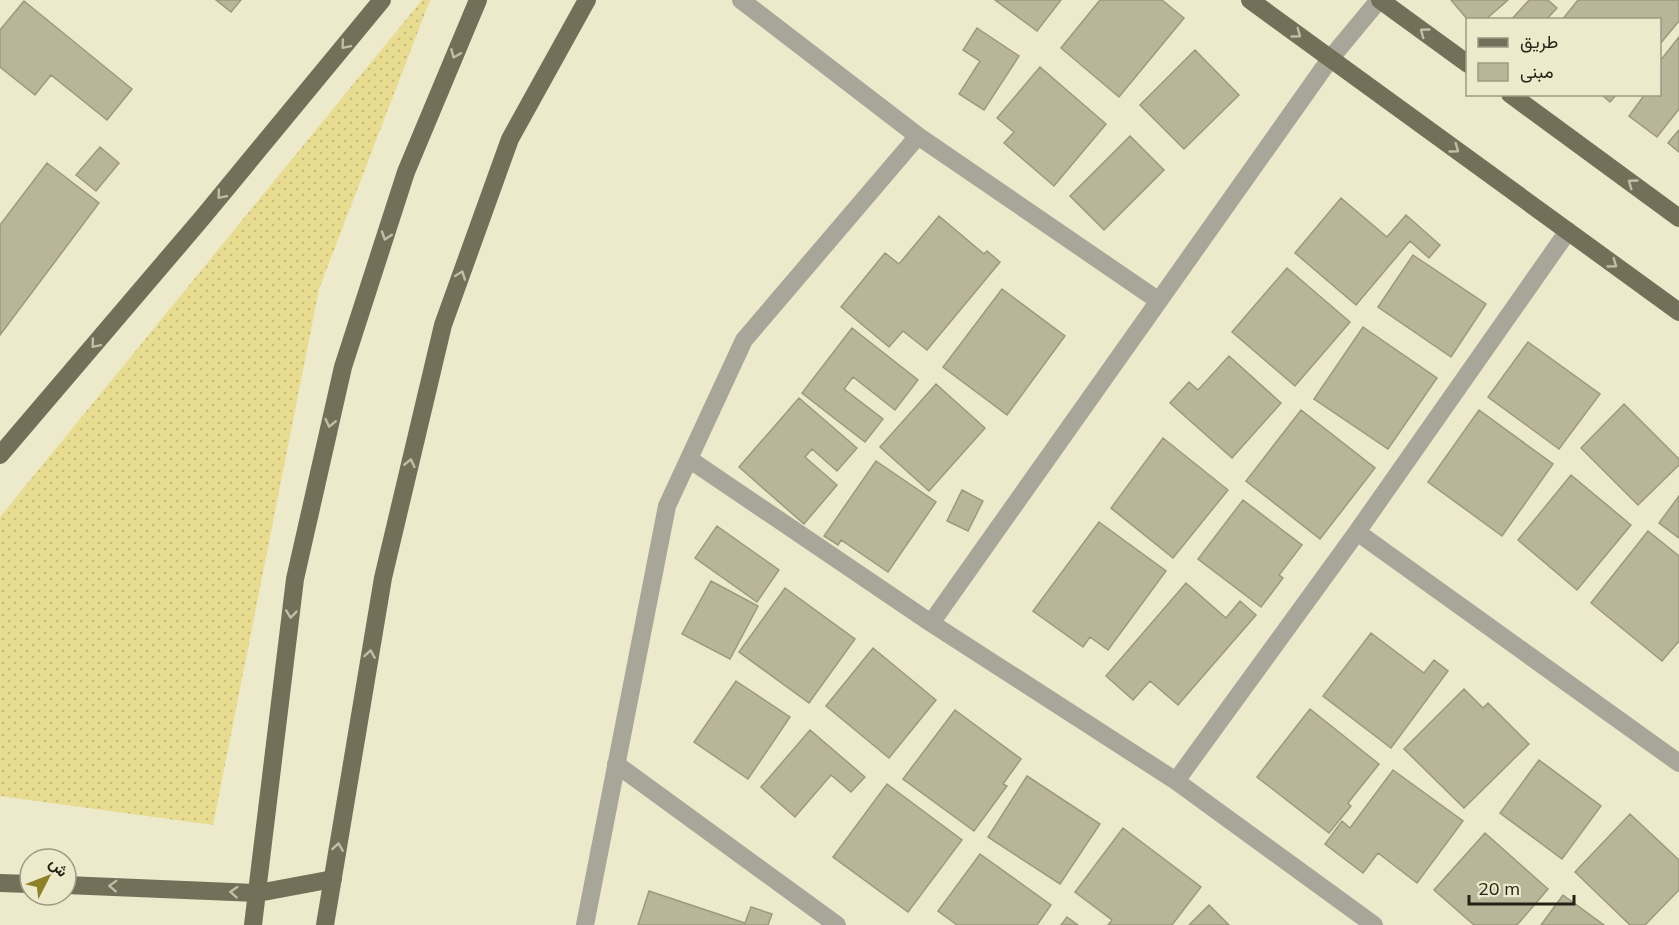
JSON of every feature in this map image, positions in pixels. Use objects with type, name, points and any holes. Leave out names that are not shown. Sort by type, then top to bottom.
[{"type":"main road","points":[[3,444],[203,217],[382,0]]},
{"type":"main road","points":[[253,925],[295,579],[343,367],[406,172],[478,0]]},
{"type":"main road","points":[[325,925],[383,578],[443,325],[510,139],[587,0]]},
{"type":"main road","points":[[1250,0],[1679,312]]},
{"type":"main road","points":[[1379,0],[1466,63]]},
{"type":"main road","points":[[1513,96],[1679,218]]},
{"type":"main road","points":[[78,885],[258,893],[333,879]]},
{"type":"main road","points":[[0,883],[18,884]]},
{"type":"street","points":[[741,0],[918,136],[1159,301]]},
{"type":"street","points":[[932,623],[1330,59],[1379,0]]},
{"type":"street","points":[[585,925],[667,506],[744,340],[918,136]]},
{"type":"street","points":[[1176,781],[1357,532],[1568,231]]},
{"type":"street","points":[[689,459],[932,623],[1176,781],[1374,925]]},
{"type":"street","points":[[1357,532],[1679,763]]},
{"type":"street","points":[[616,764],[837,925]]},
{"type":"shaded area","points":[[422,0],[430,0],[319,289],[213,825],[0,796],[0,517]]},
{"type":"building","points":[[216,0],[241,0],[231,12]]},
{"type":"building","points":[[995,0],[1061,0],[1037,31]]},
{"type":"building","points":[[1100,0],[1162,0],[1184,18],[1119,97],[1061,48]]},
{"type":"building","points":[[1451,0],[1508,0],[1487,18],[1466,18]]},
{"type":"building","points":[[1529,0],[1548,0],[1557,8],[1548,18],[1513,18]]},
{"type":"building","points":[[1578,0],[1679,0],[1679,21],[1661,43],[1661,18],[1564,18]]},
{"type":"building","points":[[24,1],[132,89],[107,120],[51,75],[35,95],[0,67],[0,30]]},
{"type":"building","points":[[977,28],[1019,56],[984,110],[959,94],[980,61],[963,50]]},
{"type":"building","points":[[1679,37],[1679,109],[1657,137],[1629,116],[1644,96],[1661,96],[1661,60]]},
{"type":"building","points":[[1195,50],[1239,95],[1184,149],[1140,105]]},
{"type":"building","points":[[1040,67],[1106,124],[1054,186],[1004,143],[1014,132],[997,118]]},
{"type":"building","points":[[1603,96],[1615,96],[1610,102]]},
{"type":"building","points":[[1679,130],[1679,152],[1668,143]]},
{"type":"building","points":[[1130,136],[1164,170],[1104,230],[1070,196]]},
{"type":"building","points":[[100,147],[119,163],[96,191],[76,175]]},
{"type":"building","points":[[47,163],[99,203],[0,335],[0,225]]},
{"type":"building","points":[[1341,198],[1387,237],[1406,215],[1440,245],[1429,258],[1410,241],[1356,305],[1295,253]]},
{"type":"building","points":[[939,216],[984,254],[987,251],[1000,262],[927,350],[903,331],[889,347],[841,307],[885,253],[899,264]]},
{"type":"building","points":[[1413,255],[1486,304],[1451,357],[1378,307]]},
{"type":"building","points":[[1287,268],[1350,322],[1295,386],[1232,332]]},
{"type":"building","points":[[1002,289],[1065,336],[1007,415],[943,367]]},
{"type":"building","points":[[1363,327],[1437,378],[1388,449],[1314,399]]},
{"type":"building","points":[[852,328],[918,380],[895,410],[853,377],[844,389],[883,419],[865,442],[802,393]]},
{"type":"building","points":[[1528,342],[1600,394],[1559,449],[1488,397]]},
{"type":"building","points":[[1229,356],[1281,403],[1232,458],[1170,403],[1189,382],[1198,390]]},
{"type":"building","points":[[936,384],[985,428],[929,491],[880,447]]},
{"type":"building","points":[[799,398],[857,448],[837,471],[812,449],[805,457],[837,485],[804,524],[739,467]]},
{"type":"building","points":[[1624,404],[1679,459],[1679,465],[1638,505],[1581,448]]},
{"type":"building","points":[[1301,410],[1375,468],[1320,539],[1246,481]]},
{"type":"building","points":[[1479,410],[1553,464],[1502,536],[1428,482]]},
{"type":"building","points":[[1163,438],[1228,490],[1173,558],[1111,508]]},
{"type":"building","points":[[876,461],[936,502],[888,572],[841,540],[838,545],[824,536]]},
{"type":"building","points":[[1571,475],[1631,525],[1577,590],[1518,540]]},
{"type":"building","points":[[962,490],[983,501],[968,531],[947,521]]},
{"type":"building","points":[[1679,496],[1679,538],[1659,523]]},
{"type":"building","points":[[1243,500],[1302,545],[1279,575],[1283,578],[1261,607],[1198,559]]},
{"type":"building","points":[[1099,522],[1166,571],[1108,650],[1090,637],[1083,647],[1033,611]]},
{"type":"building","points":[[717,526],[779,570],[757,602],[695,558]]},
{"type":"building","points":[[1648,531],[1679,556],[1679,641],[1662,661],[1591,603]]},
{"type":"building","points":[[711,581],[758,606],[730,659],[682,634]]},
{"type":"building","points":[[1186,583],[1226,618],[1240,601],[1256,615],[1178,705],[1150,681],[1133,700],[1106,676]]},
{"type":"building","points":[[785,588],[855,639],[809,703],[739,652]]},
{"type":"building","points":[[1371,633],[1424,673],[1434,660],[1448,671],[1391,748],[1323,696]]},
{"type":"building","points":[[873,648],[936,700],[889,758],[826,706]]},
{"type":"building","points":[[736,681],[790,717],[748,779],[694,742]]},
{"type":"building","points":[[1464,689],[1483,708],[1488,703],[1529,744],[1464,808],[1404,749]]},
{"type":"building","points":[[1310,709],[1379,764],[1348,803],[1351,806],[1329,833],[1257,777]]},
{"type":"building","points":[[955,710],[1021,759],[1003,784],[1007,786],[974,831],[903,779]]},
{"type":"building","points":[[810,730],[865,777],[851,792],[831,775],[795,817],[761,787]]},
{"type":"building","points":[[1539,760],[1601,806],[1562,859],[1500,813]]},
{"type":"building","points":[[1393,770],[1463,821],[1417,883],[1378,853],[1363,873],[1325,844],[1342,821],[1350,828]]},
{"type":"building","points":[[1027,776],[1100,824],[1060,884],[988,837]]},
{"type":"building","points":[[887,784],[962,840],[908,912],[833,857]]},
{"type":"building","points":[[1630,814],[1679,860],[1679,890],[1645,925],[1630,925],[1575,872]]},
{"type":"building","points":[[1123,828],[1201,887],[1172,925],[1108,925],[1112,920],[1075,892]]},
{"type":"building","points":[[1485,833],[1548,889],[1517,925],[1474,925],[1434,890]]},
{"type":"building","points":[[980,854],[1051,905],[1037,925],[957,925],[938,911]]},
{"type":"building","points":[[649,891],[745,923],[751,907],[772,914],[768,925],[638,925]]},
{"type":"building","points":[[1563,895],[1604,925],[1541,925]]},
{"type":"building","points":[[1209,905],[1229,925],[1189,925]]},
{"type":"building","points":[[1067,917],[1078,925],[1061,925]]}]
